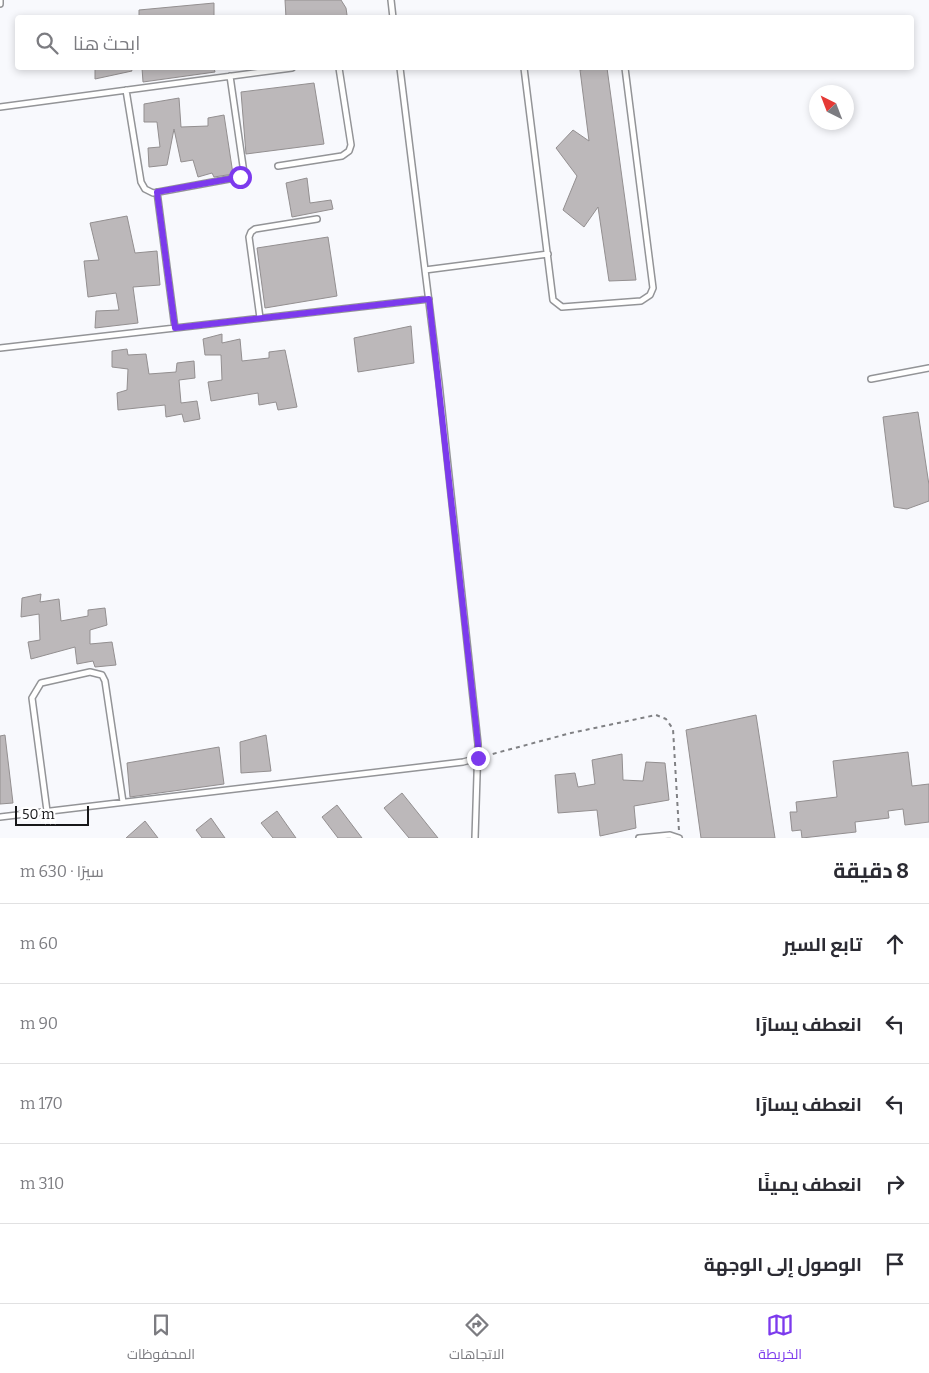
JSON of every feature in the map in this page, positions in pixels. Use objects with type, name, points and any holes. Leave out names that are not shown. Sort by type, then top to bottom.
[{"type":"lane","points":[[391,0],[393,15]]},
{"type":"lane","points":[[0,107],[276,70]]},
{"type":"lane","points":[[278,166],[342,156],[348,151],[351,145],[339,70]]},
{"type":"lane","points":[[400,70],[429,299],[475,715],[478,758],[475,838]]},
{"type":"lane","points":[[524,70],[553,300],[562,307],[641,301],[650,296],[653,288],[625,70]]},
{"type":"lane","points":[[126,90],[140,182],[145,189],[153,193],[240,177],[244,173],[230,76]]},
{"type":"lane","points":[[157,192],[175,328]]},
{"type":"lane","points":[[260,318],[249,237],[251,232],[255,229],[317,219]]},
{"type":"lane","points":[[425,270],[548,254]]},
{"type":"lane","points":[[0,348],[429,299]]},
{"type":"lane","points":[[871,379],[929,368]]},
{"type":"lane","points":[[48,811],[32,698],[40,684],[90,672],[102,676],[105,681],[123,802]]},
{"type":"lane","points":[[0,817],[463,762],[478,758]]},
{"type":"lane","points":[[639,838],[670,834],[679,838]]},
{"type":"path","points":[[478,758],[656,714],[666,719],[673,729],[679,838]]},
{"type":"building","points":[[285,0],[341,0],[346,8],[347,15],[286,15]]},
{"type":"building","points":[[214,3],[214,15],[139,15],[139,10]]},
{"type":"building","points":[[95,70],[132,71],[95,79]]},
{"type":"building","points":[[142,70],[214,70],[215,72],[143,82]]},
{"type":"building","points":[[580,70],[607,70],[636,280],[609,281],[598,207],[584,227],[563,210],[577,176],[556,148],[573,130],[589,141]]},
{"type":"building","points":[[314,83],[324,144],[246,154],[241,92]]},
{"type":"building","points":[[179,98],[181,127],[208,126],[208,118],[224,115],[233,174],[214,177],[212,173],[198,177],[193,160],[181,162],[174,129],[167,165],[149,167],[148,148],[160,147],[157,122],[144,122],[144,104]]},
{"type":"building","points":[[307,178],[310,203],[331,200],[333,209],[292,217],[286,183]]},
{"type":"building","points":[[127,216],[135,253],[157,251],[160,285],[133,287],[138,323],[95,328],[96,311],[119,310],[116,293],[88,297],[84,261],[99,260],[90,223]]},
{"type":"building","points":[[328,237],[337,296],[265,308],[257,248]]},
{"type":"building","points":[[411,326],[414,363],[358,372],[354,338]]},
{"type":"building","points":[[222,334],[222,343],[240,339],[242,361],[269,358],[269,352],[285,350],[297,407],[278,410],[276,402],[259,405],[258,393],[211,401],[208,382],[222,380],[221,355],[205,355],[203,339]]},
{"type":"building","points":[[127,349],[128,355],[146,354],[149,374],[176,372],[177,363],[194,361],[195,378],[179,380],[181,403],[197,401],[200,419],[184,422],[182,414],[166,417],[165,405],[118,410],[117,393],[127,390],[128,369],[112,367],[112,351]]},
{"type":"building","points":[[918,412],[929,485],[929,501],[907,509],[894,507],[883,417]]},
{"type":"building","points":[[41,594],[40,602],[59,599],[61,621],[88,616],[88,610],[105,608],[107,625],[90,630],[90,644],[112,642],[116,665],[95,667],[93,661],[77,664],[75,647],[31,659],[28,642],[40,640],[39,614],[21,617],[22,598]]},
{"type":"building","points":[[756,715],[775,838],[701,838],[686,730]]},
{"type":"building","points":[[5,735],[13,803],[0,804],[0,736]]},
{"type":"building","points":[[266,735],[271,771],[241,773],[240,742]]},
{"type":"building","points":[[219,747],[224,784],[130,797],[127,763]]},
{"type":"building","points":[[908,752],[912,786],[929,784],[929,822],[905,825],[903,809],[888,811],[889,818],[855,822],[856,832],[802,838],[801,830],[792,831],[790,812],[797,812],[796,802],[837,797],[833,761]]},
{"type":"building","points":[[622,754],[623,780],[643,781],[646,762],[665,763],[669,800],[634,806],[636,828],[600,836],[597,810],[558,813],[555,775],[575,773],[578,787],[595,784],[592,760]]},
{"type":"building","points":[[402,793],[438,838],[409,838],[384,808]]},
{"type":"building","points":[[337,805],[362,838],[338,838],[322,817]]},
{"type":"building","points":[[277,811],[296,838],[273,838],[261,823]]},
{"type":"building","points":[[211,818],[225,838],[202,838],[196,830]]},
{"type":"building","points":[[145,821],[158,838],[126,838]]},
{"type":"route","points":[[240,177],[157,192],[175,328],[429,299],[478,758]]}]
